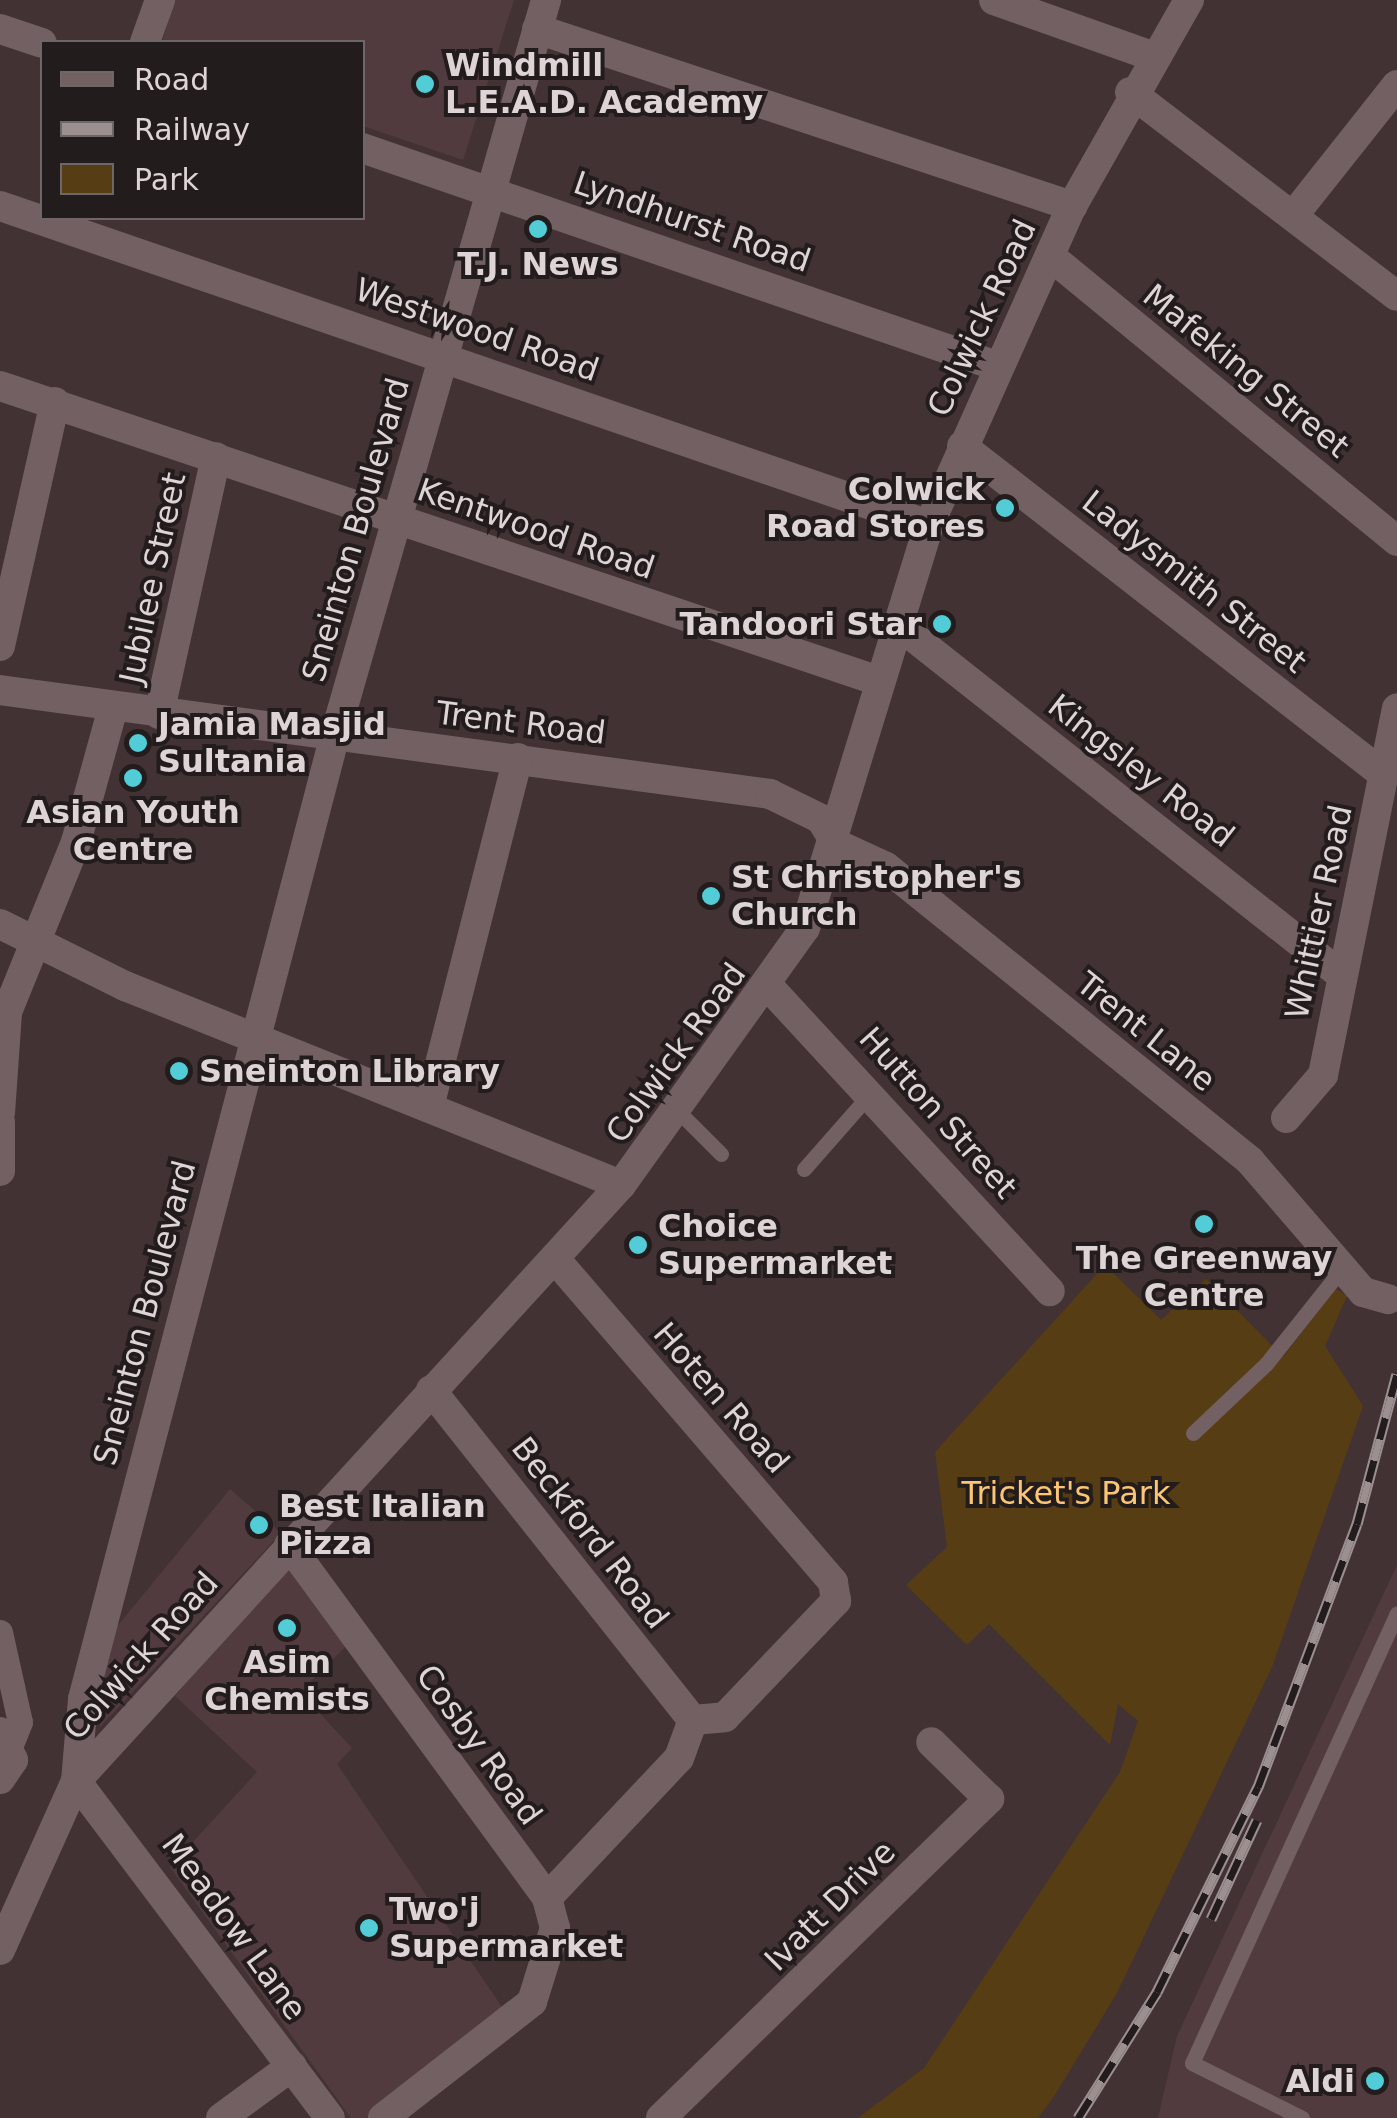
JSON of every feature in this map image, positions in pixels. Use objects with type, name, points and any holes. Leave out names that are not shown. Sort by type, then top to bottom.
[{"type":"street","points":[[146,40],[160,0]]},
{"type":"street","points":[[994,0],[1152,56]]},
{"type":"street","name":"Colwick Road","points":[[76,1781],[431,1390],[556,1260],[680,1113],[769,987],[805,928],[836,844],[880,681],[929,524],[962,446],[1072,206],[1130,92],[1188,0]]},
{"type":"street","points":[[542,14],[1072,206]]},
{"type":"street","name":"Sneinton Boulevard","points":[[76,1781],[91,1645],[335,735],[441,354],[542,14]]},
{"type":"street","points":[[0,28],[40,42]]},
{"type":"street","points":[[1293,216],[1397,85]]},
{"type":"street","points":[[1130,92],[1397,296]]},
{"type":"street","name":"Lyndhurst Road","points":[[365,149],[491,189],[997,366]]},
{"type":"street","name":"Westwood Road","points":[[0,206],[40,219]]},
{"type":"street","name":"Westwood Road","points":[[42,220],[929,524]]},
{"type":"street","name":"Mafeking Street","points":[[1050,256],[1397,541]]},
{"type":"street","name":"Kentwood Road","points":[[0,386],[880,681]]},
{"type":"street","points":[[0,646],[54,402]]},
{"type":"street","name":"Ladysmith Street","points":[[962,446],[1383,774]]},
{"type":"street","name":"Jubilee Street","points":[[159,714],[216,457]]},
{"type":"street","name":"Kingsley Road","points":[[898,624],[1340,974]]},
{"type":"street","name":"Trent Road","points":[[0,690],[159,714],[739,786],[821,819],[836,844]]},
{"type":"street","points":[[0,1113],[7,1012],[76,842],[113,708]]},
{"type":"street","name":"Whittier Road","points":[[1286,1118],[1322,1075],[1397,708]]},
{"type":"street","points":[[430,1104],[518,758]]},
{"type":"street","name":"Trent Lane","points":[[836,844],[886,867],[1250,1161],[1346,1264],[1364,1292],[1388,1299]]},
{"type":"street","points":[[0,924],[125,986],[430,1104],[621,1185]]},
{"type":"street","name":"Hutton Street","points":[[769,987],[872,1090],[1050,1291]]},
{"type":"street","points":[[0,1122],[0,1171]]},
{"type":"street","name":"Hoten Road","points":[[556,1260],[833,1582],[836,1602],[766,1677],[725,1717],[694,1720]]},
{"type":"street","name":"Beckford Road","points":[[431,1390],[694,1720]]},
{"type":"street","name":"Cosby Road","points":[[289,1545],[547,1898]]},
{"type":"street","points":[[0,1632],[20,1722],[6,1738],[0,1778]]},
{"type":"street","points":[[383,2118],[532,2002],[556,1928],[547,1898],[679,1758],[694,1720]]},
{"type":"street","name":"Ivatt Drive","points":[[660,2118],[989,1799],[931,1742]]},
{"type":"street","points":[[0,1950],[76,1781]]},
{"type":"street","name":"Meadow Lane","points":[[76,1781],[330,2118]]},
{"type":"street","points":[[221,2118],[292,2066]]},
{"type":"lane","points":[[804,1169],[872,1090]]},
{"type":"lane","points":[[680,1113],[722,1154]]},
{"type":"lane","points":[[1193,1433],[1266,1364],[1346,1264]]},
{"type":"lane","points":[[1302,2118],[1192,2063],[1397,1614]]},
{"type":"shaded area","name":"Windmill L.E.A.D. Academy","points":[[175,0],[514,0],[463,160],[365,127],[365,40],[163,40]]},
{"type":"shaded area","points":[[230,1489],[281,1533],[100,1727],[101,1646]]},
{"type":"shaded area","points":[[294,1559],[353,1639],[300,1692],[352,1748],[337,1764],[506,2013],[366,2118],[351,2118],[170,1867],[257,1772],[175,1696]]},
{"type":"shaded area","points":[[1397,1565],[1397,2118],[1158,2118],[1177,2036]]},
{"type":"green space","name":"Tricket's Park","points":[[1105,1265],[1161,1320],[1206,1279],[1283,1357],[1336,1289],[1347,1296],[1325,1346],[1363,1406],[1272,1667],[1117,1993],[1053,2098],[1038,2118],[858,2118],[924,2068],[1120,1772],[1138,1721],[1118,1704],[1110,1745],[989,1624],[967,1645],[906,1585],[947,1547],[935,1452]]},
{"type":"railway","points":[[1078,2118],[1157,1992],[1258,1787],[1357,1524],[1397,1374]]},
{"type":"railway","points":[[1211,1919],[1257,1820]]},
{"type":"place","name":"Windmill L.E.A.D. Academy","points":[[425,84]]},
{"type":"place","name":"T.J. News","points":[[538,229]]},
{"type":"place","name":"Colwick Road Stores","points":[[1005,508]]},
{"type":"place","name":"Tandoori Star","points":[[942,624]]},
{"type":"place","name":"Jamia Masjid Sultania","points":[[138,743]]},
{"type":"place","name":"Asian Youth Centre","points":[[133,778]]},
{"type":"place","name":"St Christopher's Church","points":[[711,896]]},
{"type":"place","name":"Sneinton Library","points":[[179,1071]]},
{"type":"place","name":"The Greenway Centre","points":[[1204,1224]]},
{"type":"place","name":"Choice Supermarket","points":[[638,1245]]},
{"type":"place","name":"Best Italian Pizza","points":[[259,1525]]},
{"type":"place","name":"Asim Chemists","points":[[287,1628]]},
{"type":"place","name":"Two'j Supermarket","points":[[369,1928]]},
{"type":"place","name":"Aldi","points":[[1375,2081]]}]
